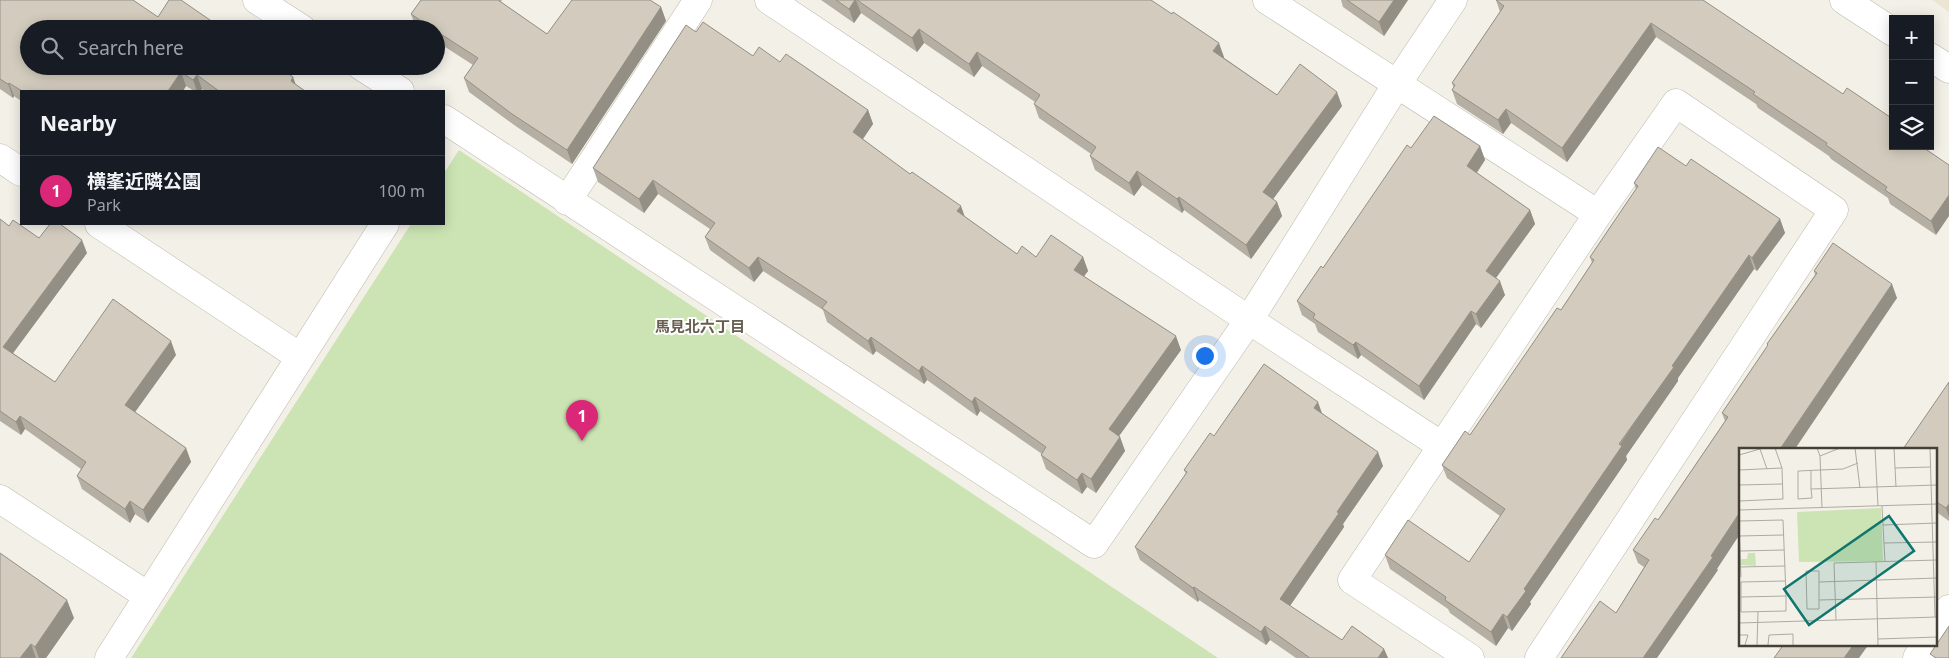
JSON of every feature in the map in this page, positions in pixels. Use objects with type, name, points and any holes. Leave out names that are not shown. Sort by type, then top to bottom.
[{"type":"street","points":[[257,0],[288,20]]},
{"type":"street","points":[[567,201],[698,0]]},
{"type":"street","points":[[769,0],[1249,320],[1442,446]]},
{"type":"street","points":[[1268,0],[1598,214]]},
{"type":"street","points":[[446,125],[567,201],[1094,544],[1249,320],[1397,84],[1453,0]]},
{"type":"street","points":[[1844,0],[1889,29]]},
{"type":"street","points":[[1934,60],[1949,69]]},
{"type":"street","points":[[375,75],[398,90]]},
{"type":"street","points":[[1470,658],[1352,580],[1598,214],[1676,103],[1834,210],[1539,658]]},
{"type":"street","points":[[0,158],[20,171]]},
{"type":"street","points":[[100,225],[300,358]]},
{"type":"street","points":[[109,658],[385,225]]},
{"type":"street","points":[[0,499],[148,596]]},
{"type":"street","points":[[1936,629],[1949,610]]},
{"type":"street","points":[[1917,658],[1925,646]]},
{"type":"shaded area","points":[[1932,0],[1949,0],[1949,12]]},
{"type":"green space","points":[[459,150],[1218,658],[131,658],[410,225],[445,225],[445,171]]},
{"type":"building","points":[[0,0],[133,0],[158,17],[169,0],[181,0],[210,20],[20,20],[20,75],[179,75],[169,90],[20,90],[0,79]]},
{"type":"building","points":[[421,0],[498,0],[547,34],[572,0],[650,0],[661,7],[567,150],[512,114],[464,78],[478,58],[445,37],[445,20],[420,20],[411,14]]},
{"type":"building","points":[[836,0],[855,0],[849,9]]},
{"type":"building","points":[[857,0],[1151,0],[1172,14],[1173,12],[1219,43],[1213,51],[1277,95],[1300,64],[1337,92],[1263,192],[1277,202],[1246,245],[1179,197],[1177,199],[1137,171],[1129,183],[1090,156],[1096,147],[1034,104],[1040,95],[977,52],[969,64],[919,29],[912,38]]},
{"type":"building","points":[[1347,0],[1394,0],[1379,22]]},
{"type":"building","points":[[1496,0],[1703,0],[1843,94],[1847,88],[1889,116],[1889,150],[1927,150],[1949,165],[1949,195],[1931,221],[1885,190],[1887,187],[1826,145],[1827,143],[1753,94],[1755,92],[1651,23],[1562,148],[1506,109],[1498,120],[1452,90],[1455,85],[1452,83],[1504,6]]},
{"type":"building","points":[[703,22],[753,56],[759,47],[780,62],[786,54],[868,110],[853,132],[910,174],[912,172],[961,206],[957,211],[1017,254],[1022,246],[1036,257],[1051,235],[1083,257],[1074,270],[1176,336],[1109,429],[1120,437],[1091,479],[1082,473],[1077,480],[1041,455],[1046,447],[975,397],[972,402],[922,366],[919,371],[871,337],[868,341],[822,308],[827,302],[758,257],[749,268],[705,237],[715,223],[653,180],[639,199],[593,168],[686,25],[696,32]]},
{"type":"building","points":[[186,75],[197,75],[193,80]]},
{"type":"building","points":[[197,75],[290,75],[293,77],[291,81],[304,90],[218,90]]},
{"type":"building","points":[[1434,116],[1480,146],[1467,166],[1530,210],[1486,271],[1500,281],[1476,314],[1471,311],[1419,386],[1356,342],[1353,345],[1313,318],[1315,314],[1297,301],[1321,266],[1323,268],[1407,145],[1411,148]]},
{"type":"building","points":[[1658,147],[1686,166],[1691,159],[1780,219],[1752,258],[1749,255],[1672,366],[1674,367],[1619,444],[1622,446],[1524,589],[1526,591],[1507,617],[1503,614],[1491,632],[1445,600],[1446,597],[1385,555],[1408,520],[1469,562],[1505,509],[1442,465],[1465,431],[1470,435],[1557,308],[1561,310],[1594,260],[1590,257],[1638,186],[1634,183]]},
{"type":"building","points":[[0,219],[9,226],[13,220],[39,238],[49,225],[61,225],[82,240],[3,347],[55,382],[113,299],[171,341],[125,405],[186,448],[143,510],[130,501],[125,509],[77,476],[86,462],[20,416],[16,422],[0,411]]},
{"type":"building","points":[[1833,243],[1892,284],[1781,448],[1739,448],[1739,514],[1711,556],[1713,557],[1643,658],[1561,658],[1600,601],[1616,613],[1649,560],[1633,550],[1655,518],[1658,520],[1728,417],[1722,413],[1767,344],[1817,273],[1814,271]]},
{"type":"building","points":[[1264,364],[1318,402],[1314,408],[1378,452],[1280,599],[1342,640],[1352,626],[1384,649],[1378,658],[1310,658],[1265,626],[1261,632],[1193,588],[1135,547],[1187,472],[1184,470],[1210,433],[1214,436]]},
{"type":"building","points":[[1949,382],[1949,504],[1946,508],[1936,502],[1936,448],[1904,448]]},
{"type":"building","points":[[0,553],[67,600],[35,647],[31,644],[20,658],[0,658]]},
{"type":"building","points":[[1949,626],[1949,658],[1936,658],[1930,654]]},
{"type":"building","points":[[1783,646],[1853,646],[1844,658],[1774,658]]},
{"type":"place","name":"横峯近隣公園","points":[[582,441]]},
{"type":"district","name":"馬見北六丁目","points":[[700,327]]}]
